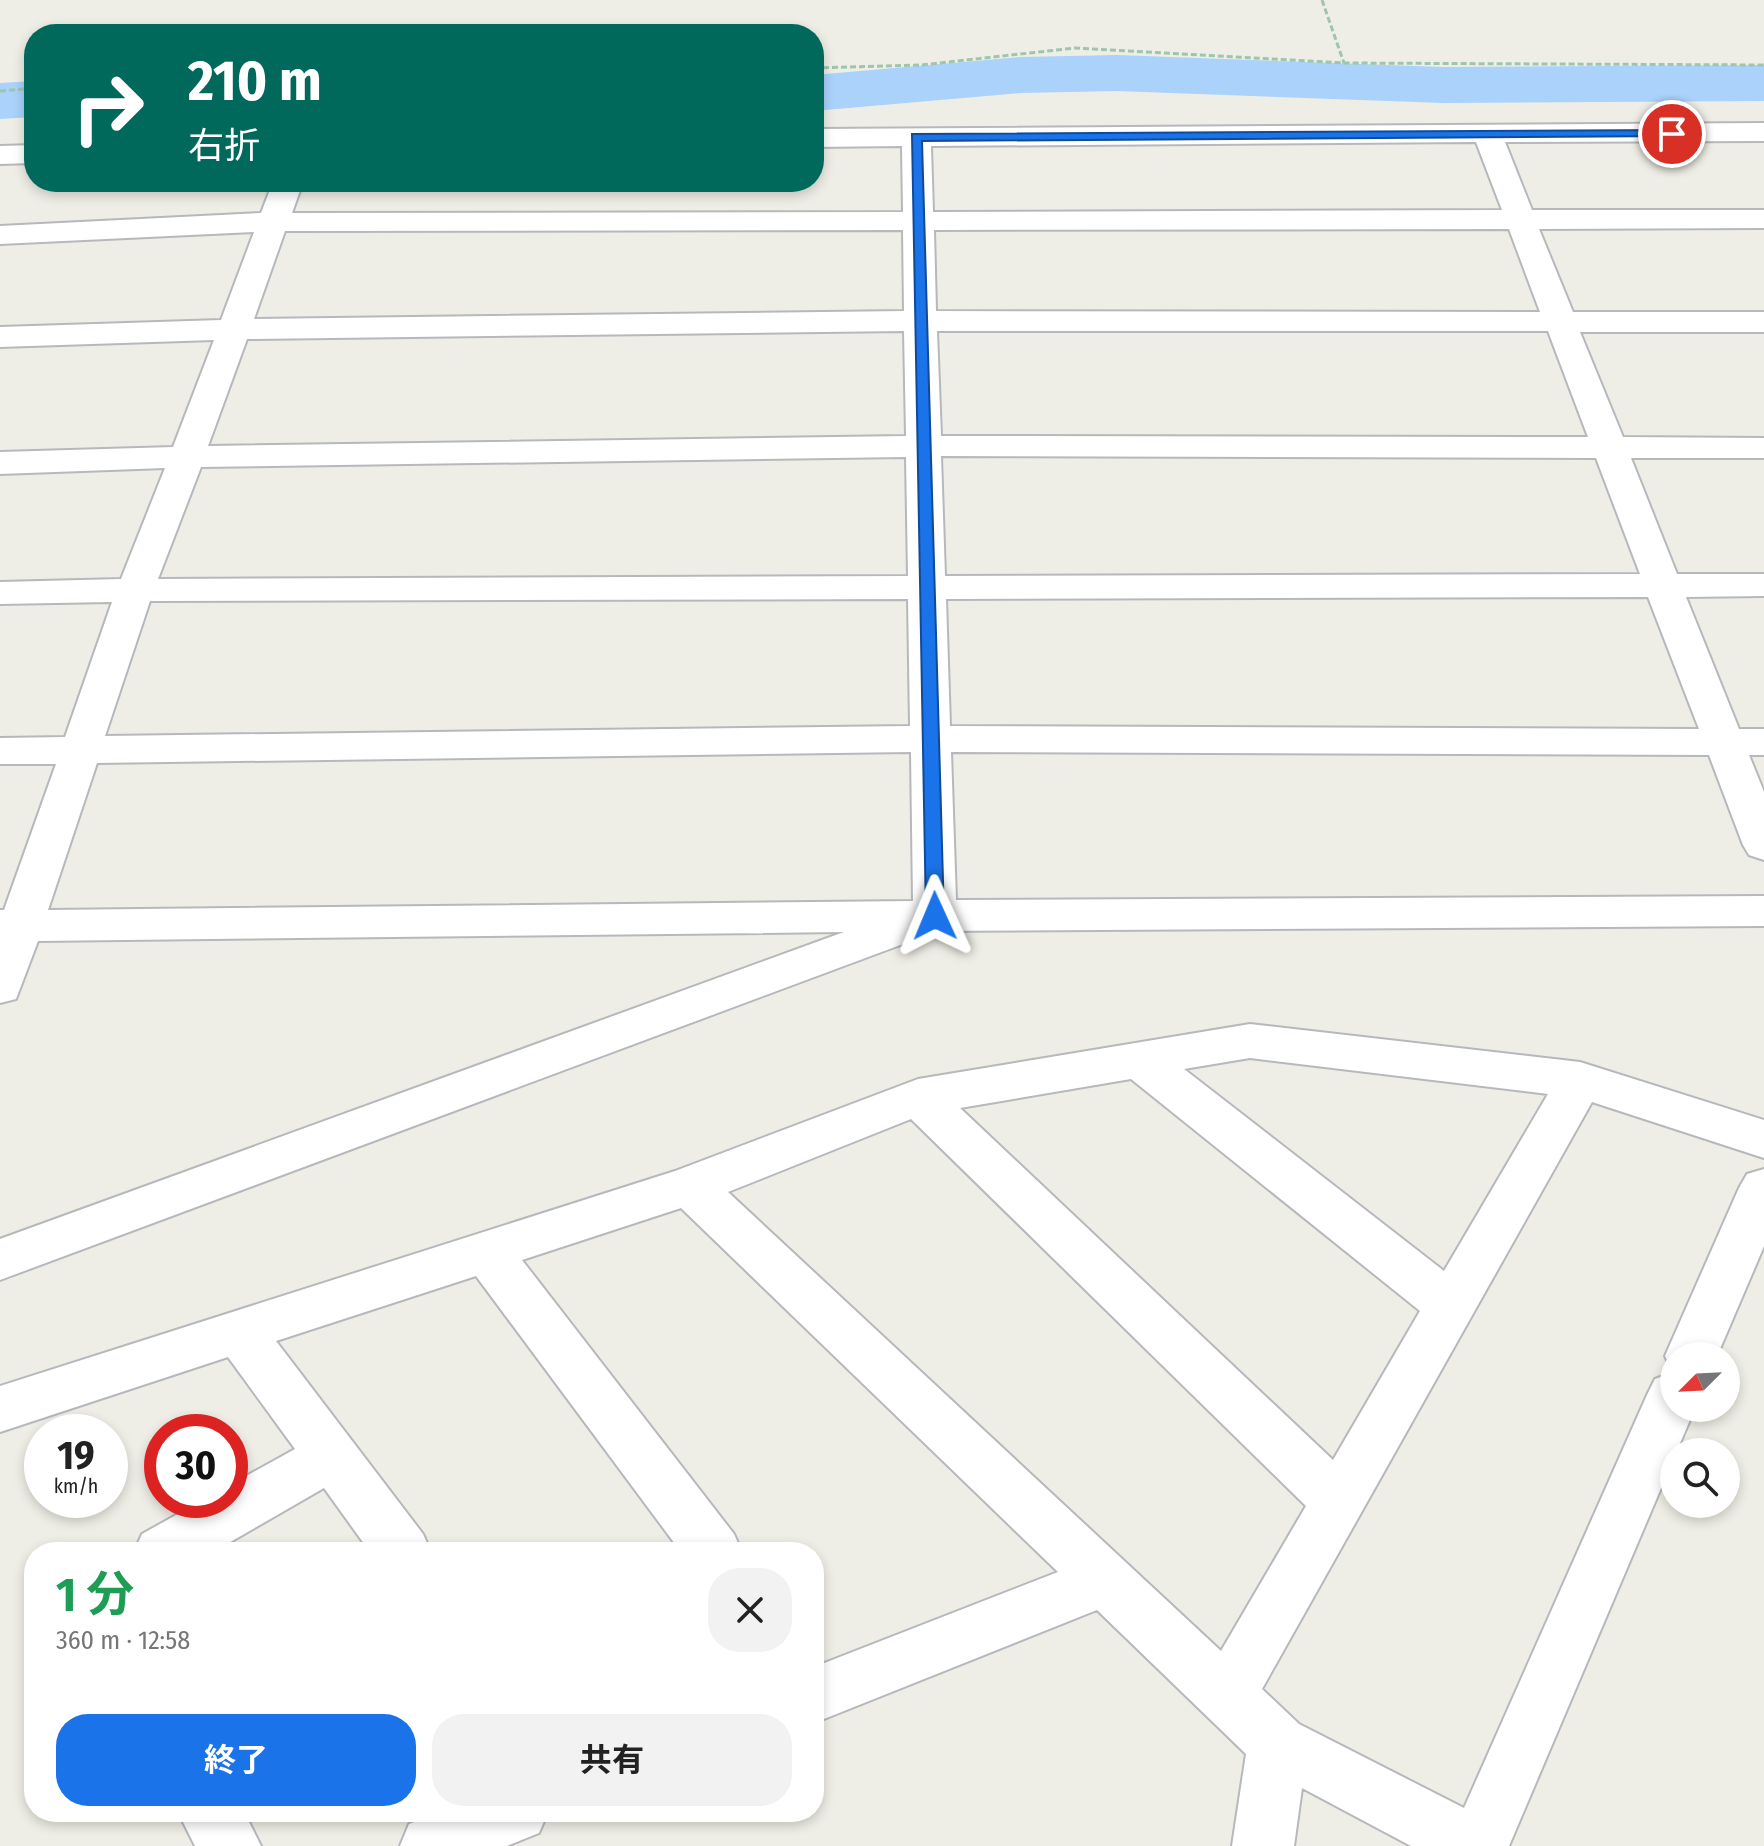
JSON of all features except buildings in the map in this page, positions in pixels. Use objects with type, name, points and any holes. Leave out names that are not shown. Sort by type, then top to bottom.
[{"type":"street","points":[[824,138],[1764,132]]},
{"type":"street","points":[[1488,136],[1663,584],[1744,742],[1764,845]]},
{"type":"street","points":[[916,137],[935,916]]},
{"type":"street","points":[[0,155],[24,154]]},
{"type":"street","points":[[0,987],[11,926],[81,749],[135,590],[284,192]]},
{"type":"street","points":[[0,235],[273,222],[1764,219]]},
{"type":"street","points":[[0,337],[235,329],[921,321],[1764,322]]},
{"type":"street","points":[[0,463],[187,457],[924,446],[1764,448]]},
{"type":"street","points":[[0,593],[1764,585]]},
{"type":"street","points":[[0,751],[932,739],[1744,742]]},
{"type":"street","points":[[11,926],[1764,911]]},
{"type":"street","points":[[0,1260],[935,916]]},
{"type":"street","points":[[0,1409],[690,1186],[918,1097],[1250,1041],[1580,1080],[1764,1139]]},
{"type":"street","points":[[1140,1060],[1449,1304]]},
{"type":"street","points":[[1227,1695],[1580,1080]]},
{"type":"street","points":[[918,1097],[1338,1501]]},
{"type":"street","points":[[690,1186],[1278,1744],[1476,1846],[1662,1422]]},
{"type":"street","points":[[1697,1342],[1764,1188]]},
{"type":"street","points":[[487,1252],[706,1542]]},
{"type":"street","points":[[239,1332],[395,1542]]},
{"type":"street","points":[[180,1542],[330,1457]]},
{"type":"street","points":[[824,1687],[1106,1580]]},
{"type":"street","points":[[1263,1846],[1278,1744]]},
{"type":"street","points":[[215,1822],[230,1846]]},
{"type":"street","points":[[431,1846],[492,1822]]},
{"type":"path","points":[[1322,0],[1344,63]]},
{"type":"path","points":[[824,68],[921,65],[1075,48],[1344,63],[1764,65]]},
{"type":"path","points":[[0,91],[24,89]]},
{"type":"waterway","points":[[824,92],[1021,75],[1117,73],[1443,85],[1764,83]]},
{"type":"waterway","points":[[0,101],[24,100]]},
{"type":"route","points":[[935,916],[916,137],[1672,134]]}]
